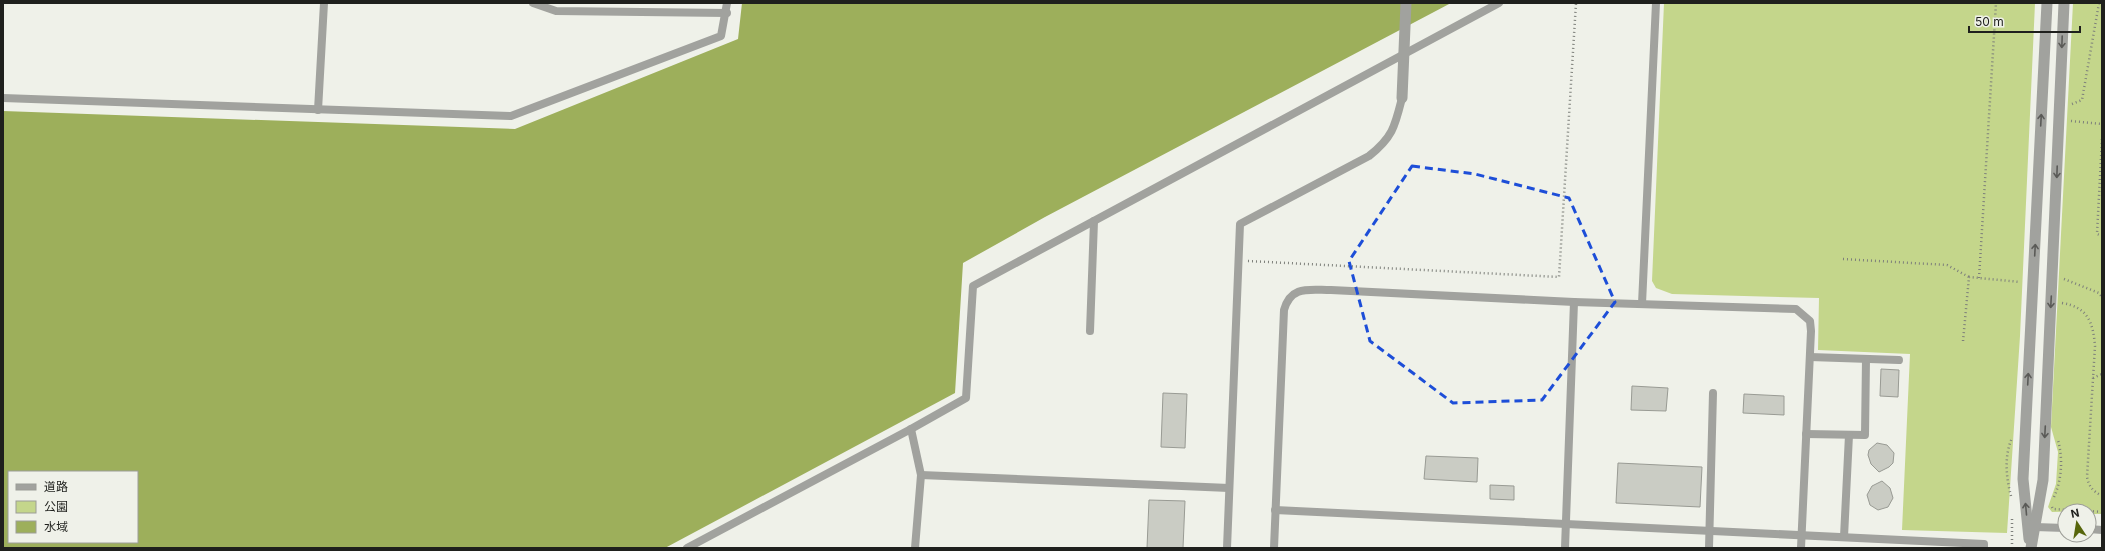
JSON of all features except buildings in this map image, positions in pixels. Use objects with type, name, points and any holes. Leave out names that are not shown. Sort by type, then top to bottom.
[{"type":"street","points":[[1402,98],[1406,3]]},
{"type":"street","points":[[2030,548],[2023,479],[2047,3]]},
{"type":"street","points":[[2030,548],[2043,480],[2064,3]]},
{"type":"lane","points":[[318,110],[324,3]]},
{"type":"lane","points":[[533,3],[556,11],[727,13]]},
{"type":"lane","points":[[3,98],[510,116],[721,36],[727,13],[727,3]]},
{"type":"lane","points":[[687,548],[911,429],[966,398],[973,286],[1499,3]]},
{"type":"lane","points":[[1642,304],[1656,3]]},
{"type":"lane","points":[[1227,548],[1240,224],[1369,156],[1386,143],[1396,124],[1402,98]]},
{"type":"lane","points":[[1090,331],[1094,221]]},
{"type":"lane","points":[[1274,548],[1284,310],[1287,300],[1294,293],[1304,290],[1574,302],[1796,309],[1810,321],[1810,357],[1801,548]]},
{"type":"lane","points":[[1565,548],[1574,302]]},
{"type":"lane","points":[[1810,357],[1899,360]]},
{"type":"lane","points":[[1806,434],[1865,435],[1866,359]]},
{"type":"lane","points":[[1709,548],[1713,393]]},
{"type":"lane","points":[[911,429],[921,475],[915,548]]},
{"type":"lane","points":[[1844,537],[1849,435]]},
{"type":"lane","points":[[921,475],[1230,488]]},
{"type":"lane","points":[[1275,510],[1984,544],[1984,548]]},
{"type":"lane","points":[[2035,527],[2057,528]]},
{"type":"path","points":[[1239,261],[1559,277],[1576,3]]},
{"type":"path","points":[[1979,278],[1996,3]]},
{"type":"path","points":[[2071,110],[2071,105],[2082,100],[2099,3]]},
{"type":"path","points":[[2071,116],[2070,121],[2102,124]]},
{"type":"path","points":[[2102,140],[2097,234],[2102,236]]},
{"type":"path","points":[[1844,259],[1947,265],[1969,277],[2022,282]]},
{"type":"path","points":[[1963,340],[1969,277]]},
{"type":"path","points":[[2062,278],[2099,293],[2102,297]]},
{"type":"path","points":[[2061,303],[2076,305],[2090,320],[2094,342],[2087,477],[2088,484],[2093,492],[2102,496]]},
{"type":"path","points":[[2093,378],[2102,374]]},
{"type":"highlighted area","points":[[1412,166],[1475,174],[1569,198],[1615,302],[1542,400],[1453,403],[1370,341],[1349,261]]},
{"type":"green space","points":[[1664,3],[2035,3],[2020,336],[2007,533],[1902,530],[1910,354],[1818,350],[1819,298],[1672,294],[1656,288],[1652,281]]},
{"type":"green space","points":[[2073,3],[2102,3],[2102,514],[2097,514],[2097,503],[2057,503],[2057,512],[2052,512],[2048,507],[2056,484],[2058,452],[2051,427]]},
{"type":"water","points":[[742,3],[1451,3],[1045,217],[963,263],[955,393],[665,548],[3,548],[3,111],[515,129],[738,39]]}]
